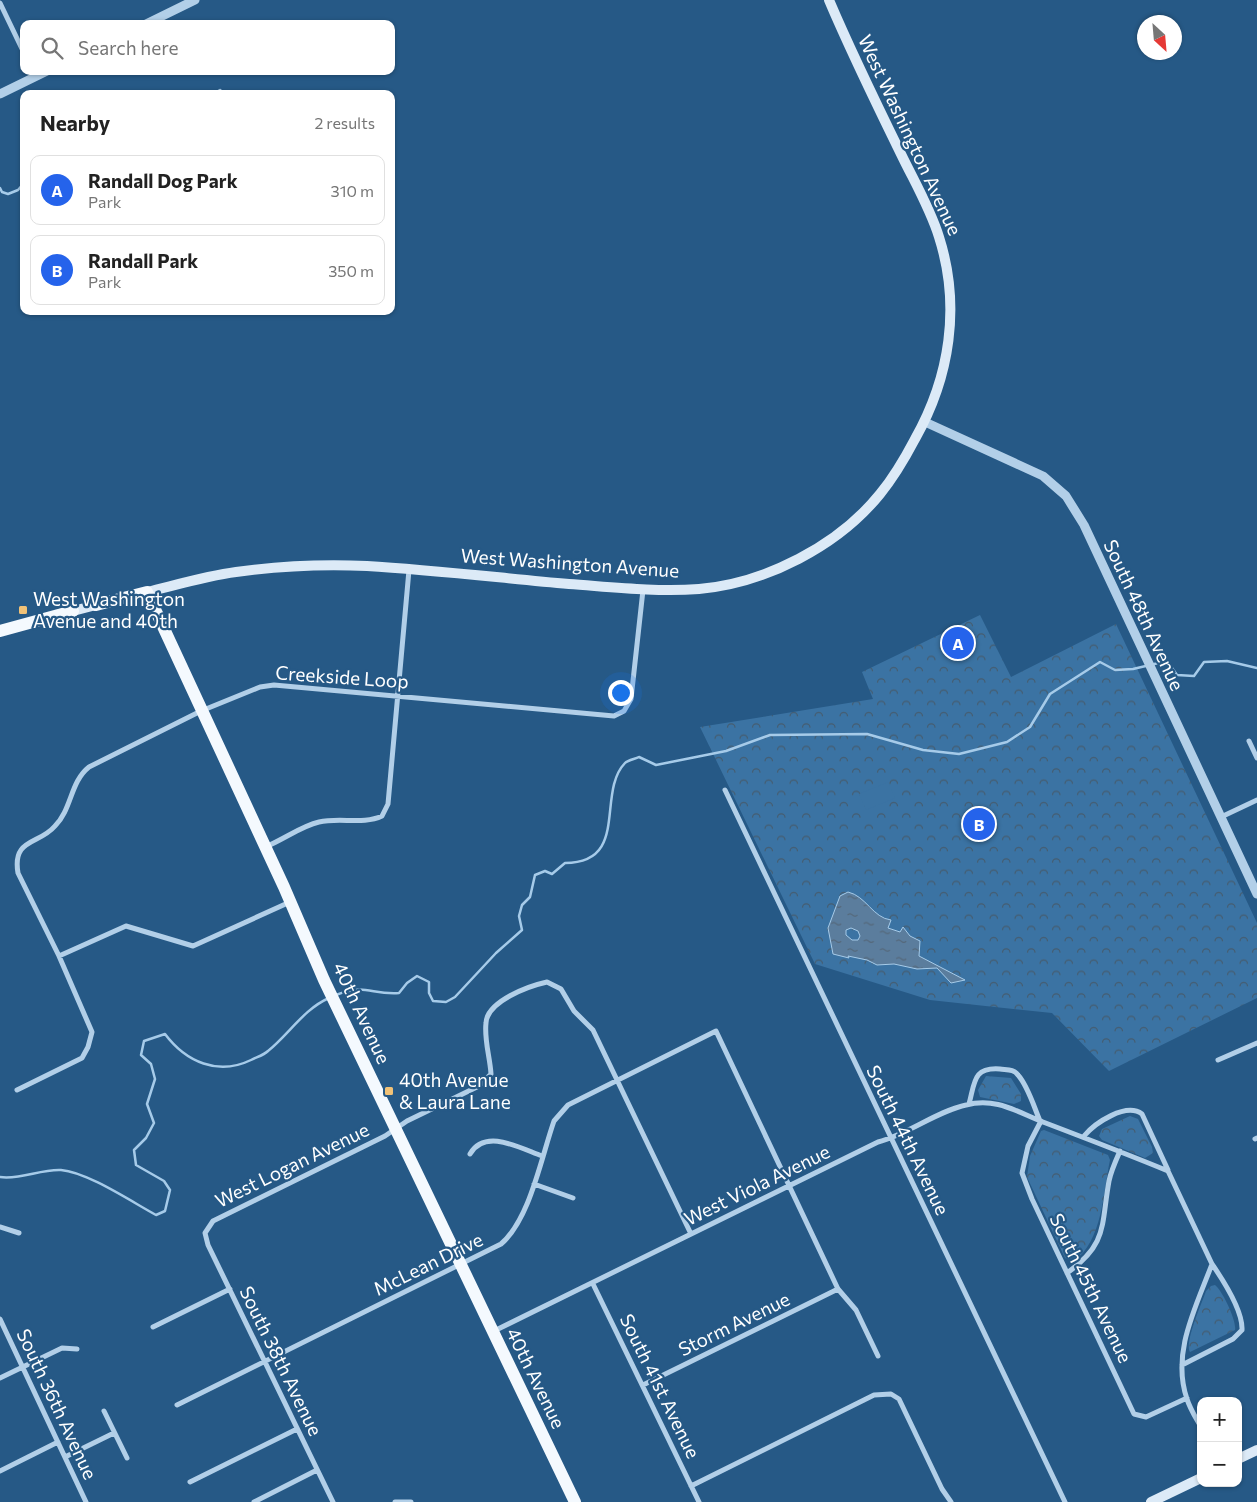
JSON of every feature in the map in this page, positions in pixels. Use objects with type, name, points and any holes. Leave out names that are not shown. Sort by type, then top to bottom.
[{"type":"main road","name":"West Washington Avenue","points":[[0,631],[147,592],[234,572],[304,566],[365,566],[643,590],[702,589],[756,576],[817,549],[838,534],[879,496],[897,472],[925,422],[939,389],[950,341],[950,289],[940,238],[829,0]]},
{"type":"main road","name":"40th Avenue","points":[[147,592],[291,902],[324,980],[575,1502]]},
{"type":"main road","points":[[1242,1457],[1257,1450]]},
{"type":"main road","points":[[1151,1502],[1197,1480]]},
{"type":"street","points":[[154,20],[195,0]]},
{"type":"street","points":[[0,3],[20,46]]},
{"type":"street","points":[[0,94],[32,75]]},
{"type":"street","name":"South 48th Avenue","points":[[925,422],[1042,476],[1066,496],[1084,526],[1257,894]]},
{"type":"street","points":[[265,847],[316,822],[340,818],[367,821],[382,816],[388,804],[409,570]]},
{"type":"street","name":"Creekside Loop","points":[[18,1090],[82,1058],[88,1047],[92,1032],[91,1025],[59,956],[18,873],[16,863],[24,844],[55,827],[63,816],[79,774],[84,770],[201,711],[260,687],[274,685],[614,716],[624,711],[631,699],[643,590]]},
{"type":"street","points":[[1249,741],[1257,758]]},
{"type":"street","name":"South 44th Avenue","points":[[725,790],[1065,1502]]},
{"type":"street","points":[[1222,818],[1257,800]]},
{"type":"street","points":[[59,956],[126,926],[193,946],[291,902]]},
{"type":"street","name":"West Logan Avenue","points":[[205,1233],[213,1221],[479,1086],[491,1074],[486,1020],[493,1008],[525,987],[547,982],[561,990],[574,1011],[593,1030],[616,1080]]},
{"type":"street","name":"McLean Drive","points":[[178,1405],[501,1244],[514,1231],[534,1184],[554,1121],[559,1112],[568,1105],[616,1080],[716,1031],[789,1187]]},
{"type":"street","points":[[1218,1060],[1257,1043]]},
{"type":"street","points":[[969,1104],[977,1075],[981,1071],[988,1068],[1012,1070],[1020,1076],[1041,1121]]},
{"type":"street","points":[[616,1080],[691,1234]]},
{"type":"street","name":"West Viola Avenue","points":[[493,1331],[593,1284],[878,1142],[890,1139],[956,1108],[969,1104],[998,1104],[1015,1108],[1041,1121],[1084,1136],[1168,1171]]},
{"type":"street","points":[[1084,1136],[1095,1126],[1127,1109],[1133,1109],[1142,1114],[1212,1264],[1224,1281],[1242,1324],[1242,1330],[1233,1339],[1182,1364]]},
{"type":"street","name":"South 45th Avenue","points":[[1041,1121],[1028,1146],[1022,1173],[1032,1199],[1134,1414],[1146,1417],[1187,1398]]},
{"type":"street","points":[[470,1154],[475,1145],[487,1140],[502,1142],[542,1156]]},
{"type":"street","points":[[1067,1273],[1091,1252],[1101,1236],[1110,1178],[1120,1151]]},
{"type":"street","points":[[534,1184],[573,1198]]},
{"type":"street","points":[[789,1187],[838,1289],[856,1310],[878,1356]]},
{"type":"street","points":[[0,1226],[19,1233]]},
{"type":"street","name":"South 38th Avenue","points":[[205,1233],[208,1245],[332,1502]]},
{"type":"street","points":[[1197,1419],[1187,1398],[1182,1364],[1182,1346],[1212,1264]]},
{"type":"street","name":"South 41st Avenue","points":[[593,1284],[699,1502]]},
{"type":"street","points":[[153,1326],[230,1289]]},
{"type":"street","name":"Storm Avenue","points":[[643,1385],[838,1289]]},
{"type":"street","name":"South 36th Avenue","points":[[0,1319],[86,1502]]},
{"type":"street","points":[[0,1378],[62,1348],[77,1349]]},
{"type":"street","points":[[691,1486],[874,1395],[891,1394],[899,1399],[942,1489],[951,1502]]},
{"type":"street","points":[[104,1411],[126,1458]]},
{"type":"street","points":[[190,1482],[297,1429]]},
{"type":"street","points":[[65,1457],[114,1432]]},
{"type":"street","points":[[0,1471],[58,1442]]},
{"type":"street","points":[[254,1502],[317,1470]]},
{"type":"street","points":[[395,1502],[410,1501]]},
{"type":"green space","points":[[980,615],[1011,677],[1116,624],[1257,923],[1257,998],[1109,1071],[1052,1013],[930,1000],[815,964],[700,727],[873,699],[862,672]]},
{"type":"green space","points":[[888,782],[895,798],[866,810],[859,794]]},
{"type":"green space","points":[[986,1076],[1011,1078],[1021,1094],[1021,1101],[1014,1104],[980,1097],[978,1090]]},
{"type":"green space","points":[[1130,1116],[1138,1119],[1152,1147],[1153,1153],[1145,1158],[1102,1140],[1099,1136],[1102,1129]]},
{"type":"green space","points":[[1044,1130],[1108,1155],[1110,1160],[1096,1229],[1083,1253],[1073,1262],[1065,1258],[1027,1177],[1030,1156],[1041,1131]]},
{"type":"green space","points":[[1215,1285],[1228,1306],[1234,1320],[1235,1330],[1190,1352],[1189,1340],[1191,1332],[1206,1291]]},
{"type":"water","points":[[848,892],[860,898],[879,915],[891,920],[888,928],[900,932],[903,927],[910,936],[920,941],[919,956],[965,980],[951,983],[937,968],[917,969],[894,964],[877,965],[867,960],[833,954],[828,928],[840,896]],"holes":[[[851,928],[858,931],[860,936],[858,940],[852,940],[846,935],[846,930]]]},
{"type":"waterway","points":[[0,188],[2,192],[8,194],[20,188]]},
{"type":"waterway","points":[[336,995],[354,990],[399,993],[407,983],[417,976],[429,982],[429,993],[433,1001],[446,1002],[455,997],[496,953],[522,930],[519,916],[522,905],[530,897],[535,875],[545,871],[552,874],[565,863],[585,860],[598,852],[605,839],[617,776],[625,763],[639,757],[656,765],[726,751],[770,735],[867,734],[923,750],[959,754],[1007,742],[1030,727],[1050,694],[1100,662],[1115,670],[1133,669],[1167,661],[1177,675],[1194,676],[1204,662],[1227,661],[1257,668]]},
{"type":"waterway","points":[[0,1177],[8,1178],[53,1170],[72,1172],[96,1182],[156,1215],[165,1211],[170,1190],[164,1181],[136,1165],[134,1150],[146,1138],[154,1123],[147,1104],[155,1079],[151,1064],[141,1055],[144,1041],[165,1034],[183,1052],[204,1064],[227,1067],[239,1065],[262,1055],[276,1044],[304,1015],[329,998]]},
{"type":"place","name":"West Washington Avenue and 40th","points":[[23,610]]},
{"type":"place","name":"Randall Dog Park","points":[[958,643]]},
{"type":"place","name":"Randall Park","points":[[979,824]]},
{"type":"place","name":"40th Avenue & Laura Lane","points":[[389,1091]]}]
